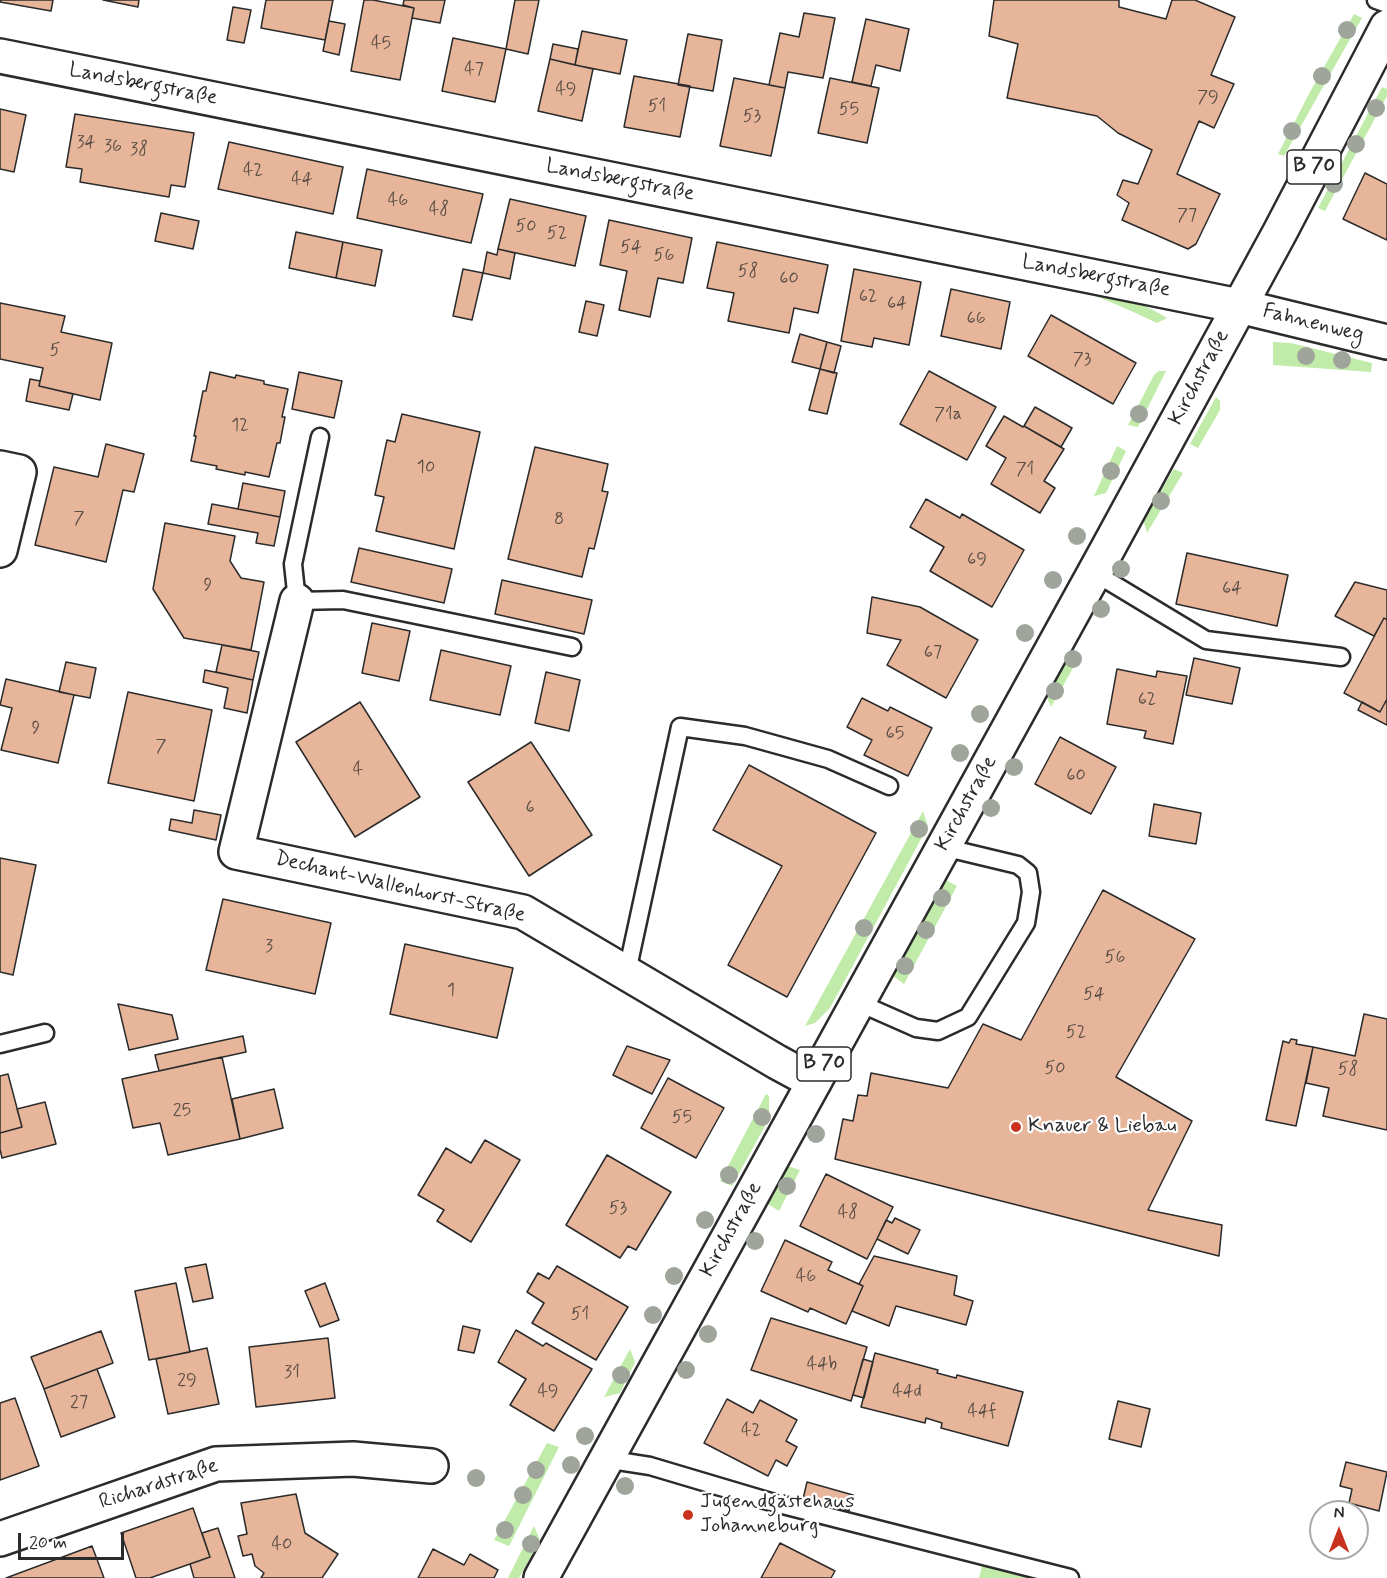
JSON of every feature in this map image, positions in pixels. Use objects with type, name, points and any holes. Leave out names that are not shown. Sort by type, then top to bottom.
[{"type":"street","name":"Kirchstraße","points":[[541,1578],[1095,573],[1280,232],[1387,27]]},
{"type":"street","name":"Landsbergstraße","points":[[0,56],[1239,306]]},
{"type":"street","name":"Fahnenweg","points":[[1239,306],[1387,342]]},
{"type":"street","points":[[0,468],[19,472],[0,550]]},
{"type":"street","name":"Dechant-Wallenhorst-Straße","points":[[297,601],[236,852],[524,912],[814,1082]]},
{"type":"street","name":"Richardstraße","points":[[0,1539],[216,1464],[353,1459],[431,1466]]},
{"type":"lane","points":[[1376,0],[1387,4]]},
{"type":"lane","points":[[320,437],[293,564],[297,601],[343,600],[572,647]]},
{"type":"lane","points":[[1095,573],[1206,640],[1341,657]]},
{"type":"lane","points":[[627,972],[680,727],[745,736],[818,756],[889,786]]},
{"type":"lane","points":[[857,1002],[916,1028],[938,1031],[968,1017],[1026,922],[1031,892],[1028,873],[1018,865],[943,847]]},
{"type":"lane","points":[[0,1044],[45,1033]]},
{"type":"lane","points":[[605,1459],[650,1466],[699,1489],[771,1502],[1070,1578]]},
{"type":"green space","points":[[1354,14],[1362,18],[1284,156],[1278,154],[1311,90]]},
{"type":"green space","points":[[1382,87],[1387,89],[1387,96],[1325,211],[1318,208]]},
{"type":"green space","points":[[1102,290],[1167,318],[1157,323],[1096,296]]},
{"type":"green space","points":[[1273,342],[1291,343],[1372,363],[1371,372],[1273,365]]},
{"type":"green space","points":[[1159,371],[1166,371],[1138,427],[1128,425],[1154,375]]},
{"type":"green space","points":[[1216,397],[1220,401],[1220,410],[1198,448],[1190,444]]},
{"type":"green space","points":[[1117,446],[1126,451],[1106,493],[1094,496]]},
{"type":"green space","points":[[1174,469],[1183,473],[1147,533],[1143,519]]},
{"type":"green space","points":[[1070,648],[1081,654],[1051,707],[1045,693]]},
{"type":"green space","points":[[923,811],[928,826],[830,1008],[815,1023],[805,1026]]},
{"type":"green space","points":[[944,879],[957,886],[904,984],[893,976]]},
{"type":"green space","points":[[766,1094],[769,1096],[769,1112],[766,1124],[732,1186],[720,1181]]},
{"type":"green space","points":[[787,1166],[800,1170],[779,1211],[768,1204]]},
{"type":"green space","points":[[630,1349],[635,1362],[620,1393],[604,1397]]},
{"type":"green space","points":[[547,1443],[559,1447],[509,1546],[494,1540]]},
{"type":"green space","points":[[534,1526],[540,1540],[519,1578],[508,1578]]},
{"type":"green space","points":[[983,1562],[1050,1578],[979,1578]]},
{"type":"building","points":[[1,0],[53,0],[51,11],[0,2]]},
{"type":"building","points":[[103,0],[139,0],[138,7]]},
{"type":"building","points":[[266,0],[333,0],[325,40],[261,28]]},
{"type":"building","points":[[364,0],[414,8],[400,80],[351,71]]},
{"type":"building","points":[[404,0],[445,0],[440,23],[412,18],[414,8],[403,5]]},
{"type":"building","points":[[515,0],[539,0],[528,54],[506,49]]},
{"type":"building","points":[[994,0],[1119,0],[1119,7],[1166,19],[1172,0],[1195,0],[1235,17],[1211,75],[1234,84],[1214,128],[1199,121],[1177,174],[1220,194],[1196,244],[1188,249],[1122,220],[1129,203],[1117,195],[1123,180],[1138,184],[1152,150],[1118,133],[1097,116],[1007,98],[1018,44],[989,36]]},
{"type":"building","points":[[233,7],[251,10],[244,43],[227,40]]},
{"type":"building","points":[[804,13],[835,18],[823,78],[788,72],[785,88],[769,85],[780,33],[799,37]]},
{"type":"building","points":[[866,19],[909,29],[900,71],[876,65],[871,86],[852,82]]},
{"type":"building","points":[[329,21],[345,24],[339,55],[323,51]]},
{"type":"building","points":[[582,31],[627,40],[620,74],[575,65]]},
{"type":"building","points":[[688,34],[722,40],[713,91],[678,85]]},
{"type":"building","points":[[453,38],[506,49],[495,102],[442,91]]},
{"type":"building","points":[[553,44],[578,49],[575,65],[550,59]]},
{"type":"building","points":[[550,59],[593,69],[582,121],[538,111]]},
{"type":"building","points":[[634,76],[690,86],[680,137],[624,127]]},
{"type":"building","points":[[734,78],[785,88],[771,156],[720,146]]},
{"type":"building","points":[[830,78],[879,88],[867,143],[818,133]]},
{"type":"building","points":[[0,109],[26,115],[14,172],[0,169]]},
{"type":"building","points":[[75,114],[194,133],[185,187],[171,185],[169,197],[80,182],[82,169],[66,167]]},
{"type":"building","points":[[229,142],[343,167],[333,214],[218,189]]},
{"type":"building","points":[[367,169],[483,194],[471,243],[357,218]]},
{"type":"building","points":[[1365,173],[1387,184],[1387,240],[1343,219]]},
{"type":"building","points":[[510,199],[586,216],[575,266],[498,249]]},
{"type":"building","points":[[161,213],[199,221],[193,249],[155,241]]},
{"type":"building","points":[[609,220],[692,238],[683,283],[658,278],[650,317],[619,310],[627,271],[600,265]]},
{"type":"building","points":[[296,232],[343,242],[336,278],[289,268]]},
{"type":"building","points":[[343,242],[382,250],[375,286],[336,278]]},
{"type":"building","points":[[717,242],[828,265],[818,313],[794,308],[789,333],[728,321],[734,293],[707,288]]},
{"type":"building","points":[[498,249],[515,253],[510,279],[483,273],[487,252],[497,255]]},
{"type":"building","points":[[463,269],[483,273],[472,320],[453,316]]},
{"type":"building","points":[[854,269],[921,282],[909,345],[874,338],[872,347],[841,341]]},
{"type":"building","points":[[951,289],[1010,302],[1001,349],[941,336]]},
{"type":"building","points":[[586,301],[604,305],[597,336],[579,332]]},
{"type":"building","points":[[0,303],[65,316],[61,332],[112,343],[100,400],[39,386],[43,368],[0,359]]},
{"type":"building","points":[[1051,315],[1136,363],[1113,404],[1028,356]]},
{"type":"building","points":[[800,334],[827,342],[820,369],[792,362]]},
{"type":"building","points":[[827,342],[841,346],[834,373],[820,369]]},
{"type":"building","points":[[820,369],[837,373],[827,414],[809,410]]},
{"type":"building","points":[[929,371],[996,407],[967,460],[900,424]]},
{"type":"building","points":[[210,372],[235,378],[236,375],[264,381],[264,384],[288,389],[282,417],[285,417],[280,443],[277,443],[269,477],[245,472],[245,475],[191,461],[203,391],[206,391]]},
{"type":"building","points":[[299,372],[342,381],[334,418],[292,409]]},
{"type":"building","points":[[30,379],[40,381],[39,386],[73,394],[69,410],[26,401]]},
{"type":"building","points":[[1035,407],[1072,428],[1061,447],[1024,426]]},
{"type":"building","points":[[402,414],[480,432],[454,549],[376,531],[384,497],[375,495],[387,440],[395,442]]},
{"type":"building","points":[[1004,416],[1064,449],[1044,481],[1055,488],[1040,513],[991,484],[1006,458],[986,446]]},
{"type":"building","points":[[106,444],[144,454],[134,492],[123,490],[106,562],[35,545],[54,467],[98,477]]},
{"type":"building","points":[[535,447],[608,464],[602,491],[608,492],[594,549],[589,548],[582,577],[508,559]]},
{"type":"building","points":[[243,483],[285,491],[280,517],[238,509]]},
{"type":"building","points":[[926,499],[960,518],[962,514],[1024,550],[992,607],[930,571],[944,547],[910,527]]},
{"type":"building","points":[[212,504],[280,517],[274,546],[256,543],[258,533],[208,524]]},
{"type":"building","points":[[165,523],[235,536],[230,561],[241,578],[264,582],[251,650],[184,638],[153,589]]},
{"type":"building","points":[[359,548],[452,569],[444,603],[351,582]]},
{"type":"building","points":[[1187,553],[1288,575],[1277,626],[1176,604]]},
{"type":"building","points":[[502,580],[592,600],[584,634],[495,614]]},
{"type":"building","points":[[1355,582],[1387,590],[1387,620],[1384,618],[1374,636],[1335,616]]},
{"type":"building","points":[[872,597],[920,607],[978,640],[946,698],[887,665],[901,640],[867,633]]},
{"type":"building","points":[[1384,618],[1387,620],[1387,699],[1380,712],[1344,693]]},
{"type":"building","points":[[372,623],[410,631],[399,681],[362,673]]},
{"type":"building","points":[[222,645],[259,652],[253,680],[216,672]]},
{"type":"building","points":[[441,650],[511,666],[500,715],[430,700]]},
{"type":"building","points":[[1194,658],[1240,668],[1232,704],[1186,695]]},
{"type":"building","points":[[66,662],[96,668],[90,698],[59,692]]},
{"type":"building","points":[[1117,669],[1156,677],[1157,671],[1187,676],[1173,744],[1144,738],[1146,731],[1107,724]]},
{"type":"building","points":[[205,670],[253,680],[247,713],[224,708],[228,688],[203,682]]},
{"type":"building","points":[[546,672],[580,680],[569,731],[535,723]]},
{"type":"building","points":[[6,679],[74,695],[58,763],[1,750],[12,708],[0,705]]},
{"type":"building","points":[[128,692],[212,710],[194,801],[108,783]]},
{"type":"building","points":[[862,698],[888,711],[890,707],[932,728],[908,776],[864,755],[872,740],[847,727]]},
{"type":"building","points":[[1387,699],[1387,725],[1358,710],[1362,702],[1380,712]]},
{"type":"building","points":[[360,702],[420,797],[355,837],[296,742]]},
{"type":"building","points":[[1060,737],[1116,767],[1091,814],[1035,784]]},
{"type":"building","points":[[531,742],[592,835],[529,876],[468,782]]},
{"type":"building","points":[[749,765],[876,833],[787,997],[728,965],[782,866],[713,830]]},
{"type":"building","points":[[1154,804],[1201,813],[1196,844],[1149,836]]},
{"type":"building","points":[[194,810],[221,815],[216,840],[169,830],[171,819],[192,823]]},
{"type":"building","points":[[0,858],[36,865],[13,975],[0,972]]},
{"type":"building","points":[[1103,890],[1195,939],[1116,1077],[1192,1121],[1148,1210],[1222,1225],[1219,1256],[835,1159],[843,1119],[853,1121],[858,1095],[867,1096],[871,1073],[948,1088],[983,1024],[1021,1040]]},
{"type":"building","points":[[223,899],[331,923],[315,994],[206,970]]},
{"type":"building","points":[[405,944],[513,968],[497,1038],[390,1014]]},
{"type":"building","points":[[118,1004],[172,1015],[178,1039],[129,1050]]},
{"type":"building","points":[[1364,1014],[1387,1019],[1387,1130],[1323,1116],[1329,1088],[1306,1083],[1313,1047],[1355,1056]]},
{"type":"building","points":[[243,1036],[246,1052],[159,1071],[155,1055]]},
{"type":"building","points":[[1291,1039],[1297,1040],[1296,1044],[1313,1047],[1296,1126],[1266,1120],[1283,1041],[1289,1043]]},
{"type":"building","points":[[627,1046],[670,1060],[652,1094],[613,1075]]},
{"type":"building","points":[[222,1057],[240,1139],[168,1155],[160,1123],[133,1128],[122,1079]]},
{"type":"building","points":[[8,1074],[22,1127],[0,1133],[0,1076]]},
{"type":"building","points":[[668,1078],[724,1108],[696,1158],[641,1128]]},
{"type":"building","points":[[274,1089],[283,1128],[240,1139],[232,1099]]},
{"type":"building","points":[[45,1102],[56,1144],[2,1158],[0,1133],[22,1127],[17,1109]]},
{"type":"building","points":[[485,1140],[520,1160],[471,1242],[437,1221],[444,1210],[418,1195],[446,1148],[471,1163]]},
{"type":"building","points":[[607,1155],[671,1192],[636,1250],[628,1246],[620,1258],[566,1225]]},
{"type":"building","points":[[826,1174],[893,1207],[867,1259],[800,1226]]},
{"type":"building","points":[[895,1218],[920,1230],[908,1254],[877,1239],[886,1220],[892,1223]]},
{"type":"building","points":[[785,1240],[832,1262],[828,1270],[863,1286],[846,1324],[810,1308],[808,1312],[761,1291]]},
{"type":"building","points":[[874,1256],[957,1276],[954,1295],[973,1301],[966,1325],[896,1306],[889,1326],[852,1311],[863,1286],[859,1284]]},
{"type":"building","points":[[206,1264],[213,1298],[193,1302],[185,1268]]},
{"type":"building","points":[[557,1266],[628,1307],[596,1360],[532,1323],[544,1303],[527,1292],[538,1273],[549,1279]]},
{"type":"building","points":[[176,1283],[190,1352],[149,1360],[135,1291]]},
{"type":"building","points":[[325,1283],[339,1320],[320,1327],[305,1291]]},
{"type":"building","points":[[771,1318],[867,1347],[851,1401],[751,1370]]},
{"type":"building","points":[[463,1326],[480,1330],[474,1353],[458,1350]]},
{"type":"building","points":[[516,1330],[543,1346],[546,1343],[592,1369],[554,1431],[510,1405],[526,1379],[498,1362]]},
{"type":"building","points":[[101,1331],[113,1363],[44,1389],[31,1357]]},
{"type":"building","points":[[328,1338],[335,1398],[256,1407],[249,1347]]},
{"type":"building","points":[[207,1348],[219,1404],[168,1414],[156,1359]]},
{"type":"building","points":[[875,1353],[938,1370],[937,1373],[956,1378],[957,1375],[1023,1392],[1008,1446],[941,1428],[942,1423],[926,1418],[925,1423],[861,1407]]},
{"type":"building","points":[[863,1359],[873,1362],[864,1398],[853,1395]]},
{"type":"building","points":[[97,1369],[115,1417],[61,1437],[44,1389]]},
{"type":"building","points":[[15,1398],[39,1466],[0,1480],[0,1403]]},
{"type":"building","points":[[727,1399],[753,1413],[760,1400],[797,1420],[786,1441],[797,1447],[787,1466],[776,1460],[768,1476],[704,1443]]},
{"type":"building","points":[[1118,1401],[1150,1409],[1141,1447],[1109,1439]]},
{"type":"building","points":[[1346,1462],[1387,1472],[1379,1511],[1369,1508],[1369,1500],[1350,1500],[1352,1489],[1340,1486]]},
{"type":"building","points":[[807,1482],[853,1495],[849,1511],[803,1499]]},
{"type":"building","points":[[296,1494],[305,1533],[338,1554],[322,1578],[261,1578],[264,1573],[255,1566],[252,1554],[243,1556],[238,1536],[247,1534],[241,1503]]},
{"type":"building","points":[[193,1508],[210,1557],[150,1578],[136,1578],[121,1533]]},
{"type":"building","points":[[218,1528],[235,1578],[194,1578],[190,1564],[210,1557],[202,1533]]},
{"type":"building","points":[[780,1543],[835,1571],[831,1578],[761,1578]]},
{"type":"building","points":[[92,1546],[104,1578],[6,1578]]},
{"type":"building","points":[[433,1549],[464,1565],[470,1554],[498,1570],[494,1578],[418,1578]]},
{"type":"place","name":"Knauer & Liebau","points":[[1016,1127]]},
{"type":"place","name":"Jugendgästehaus Johanneburg","points":[[688,1515]]}]
